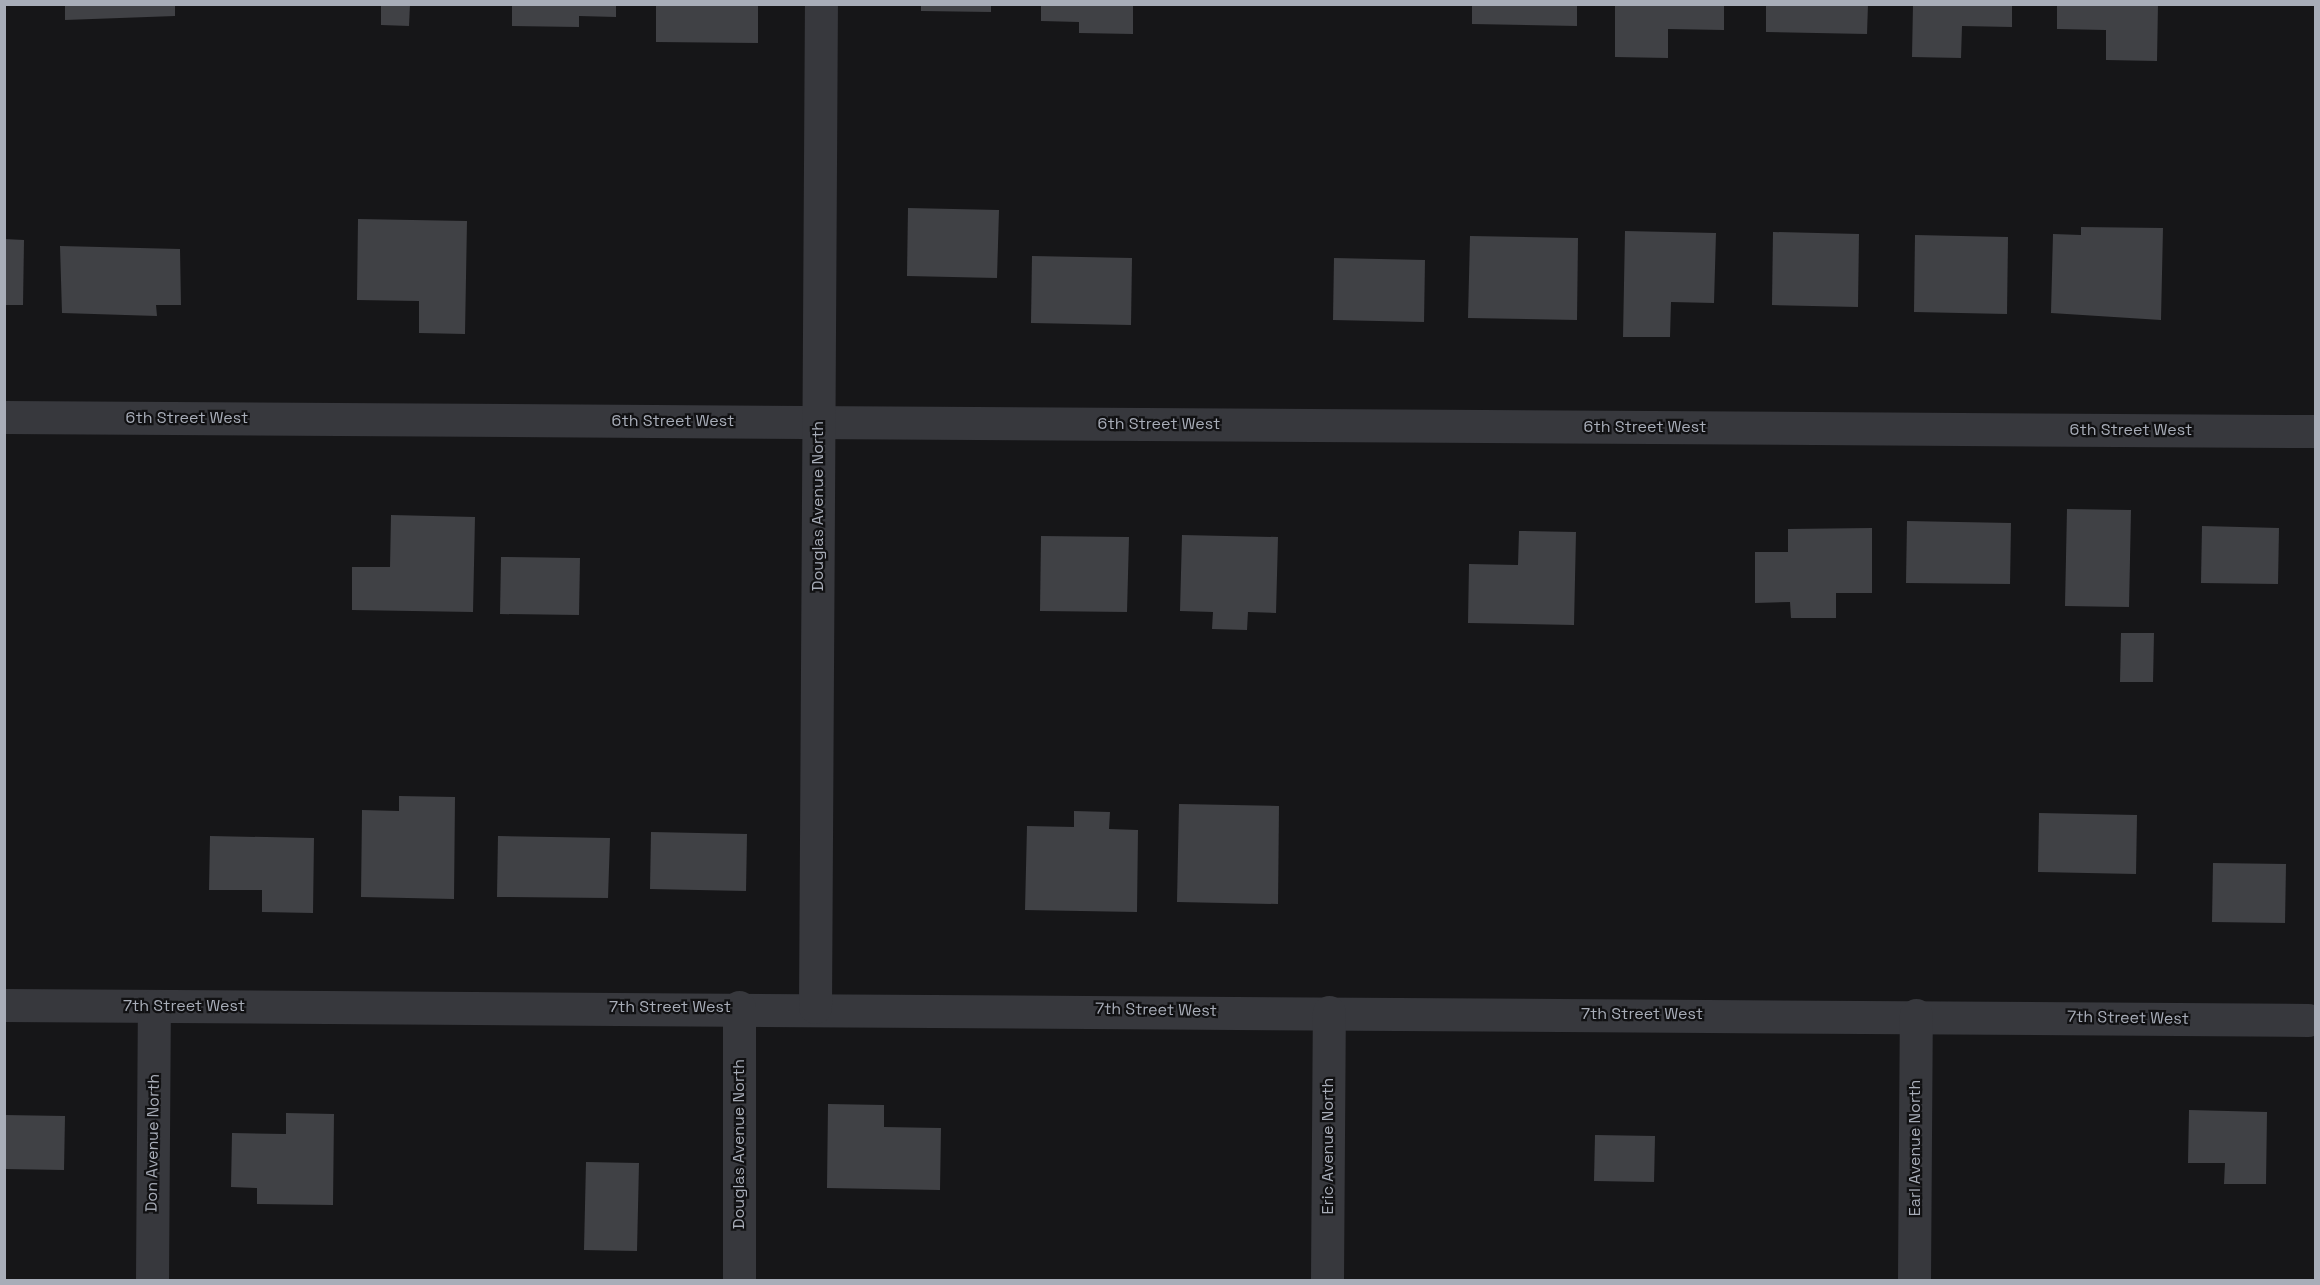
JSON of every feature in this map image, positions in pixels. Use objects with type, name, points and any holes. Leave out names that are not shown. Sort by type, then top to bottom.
[{"type":"street","name":"Douglas Avenue North","points":[[815,1007],[821,4]]},
{"type":"street","name":"6th Street West","points":[[4,417],[2314,431]]},
{"type":"street","name":"7th Street West","points":[[4,1005],[815,1007],[2307,1020]]},
{"type":"street","name":"Don Avenue North","points":[[152,1281],[154,1006]]},
{"type":"street","name":"Douglas Avenue North","points":[[739,1007],[739,1281]]},
{"type":"street","name":"Eric Avenue North","points":[[1327,1281],[1329,1012]]},
{"type":"street","name":"Earl Avenue North","points":[[1914,1281],[1916,1015]]},
{"type":"building","points":[[65,4],[175,4],[175,16],[65,20]]},
{"type":"building","points":[[381,4],[410,4],[409,26],[381,25]]},
{"type":"building","points":[[512,4],[616,4],[616,17],[579,16],[579,27],[512,26]]},
{"type":"building","points":[[656,4],[758,4],[758,43],[656,42]]},
{"type":"building","points":[[921,4],[991,4],[991,12],[921,11]]},
{"type":"building","points":[[1041,4],[1133,4],[1133,34],[1079,33],[1079,22],[1041,21]]},
{"type":"building","points":[[1472,4],[1577,4],[1577,26],[1472,24]]},
{"type":"building","points":[[1615,4],[1724,4],[1724,30],[1668,29],[1668,58],[1615,57]]},
{"type":"building","points":[[1766,4],[1868,4],[1867,34],[1766,32]]},
{"type":"building","points":[[1913,4],[2012,4],[2012,27],[1962,26],[1961,58],[1912,57]]},
{"type":"building","points":[[2057,4],[2158,4],[2157,61],[2106,60],[2106,30],[2057,29]]},
{"type":"building","points":[[908,208],[999,210],[997,278],[907,276]]},
{"type":"building","points":[[358,219],[467,221],[465,334],[419,333],[419,301],[357,300]]},
{"type":"building","points":[[2081,227],[2163,228],[2161,320],[2051,313],[2053,234],[2081,235]]},
{"type":"building","points":[[1625,231],[1716,233],[1714,303],[1671,302],[1670,337],[1623,337]]},
{"type":"building","points":[[1773,232],[1859,234],[1858,307],[1772,305]]},
{"type":"building","points":[[1915,235],[2008,237],[2007,314],[1914,312]]},
{"type":"building","points":[[1470,236],[1578,238],[1577,320],[1468,318]]},
{"type":"building","points":[[4,239],[24,240],[23,305],[4,305]]},
{"type":"building","points":[[60,246],[180,249],[181,305],[156,305],[157,316],[62,313]]},
{"type":"building","points":[[1032,256],[1132,258],[1131,325],[1031,323]]},
{"type":"building","points":[[1334,258],[1425,260],[1424,322],[1333,320]]},
{"type":"building","points":[[2067,509],[2131,510],[2129,607],[2065,606]]},
{"type":"building","points":[[391,515],[475,517],[473,612],[352,610],[352,567],[390,567]]},
{"type":"building","points":[[1907,521],[2011,523],[2010,584],[1906,583]]},
{"type":"building","points":[[2202,526],[2279,528],[2278,584],[2201,583]]},
{"type":"building","points":[[1872,528],[1872,593],[1836,593],[1836,618],[1791,618],[1790,602],[1755,603],[1755,552],[1788,552],[1788,529]]},
{"type":"building","points":[[1519,531],[1576,532],[1574,625],[1468,623],[1469,564],[1518,565]]},
{"type":"building","points":[[1182,535],[1278,537],[1276,613],[1248,612],[1247,630],[1212,629],[1213,612],[1180,611]]},
{"type":"building","points":[[1041,536],[1129,537],[1127,612],[1040,611]]},
{"type":"building","points":[[501,557],[580,558],[579,615],[500,614]]},
{"type":"building","points":[[2121,633],[2154,633],[2153,682],[2120,682]]},
{"type":"building","points":[[399,796],[455,797],[454,899],[361,897],[362,810],[399,811]]},
{"type":"building","points":[[1179,804],[1279,806],[1278,904],[1177,902]]},
{"type":"building","points":[[1074,811],[1110,812],[1109,829],[1138,830],[1137,912],[1025,910],[1027,826],[1074,827]]},
{"type":"building","points":[[2039,813],[2137,815],[2136,874],[2038,872]]},
{"type":"building","points":[[651,832],[747,834],[746,891],[650,889]]},
{"type":"building","points":[[210,836],[314,838],[313,913],[262,912],[262,890],[209,890]]},
{"type":"building","points":[[498,836],[610,838],[608,898],[497,897]]},
{"type":"building","points":[[2213,863],[2286,864],[2285,923],[2212,922]]},
{"type":"building","points":[[828,1104],[884,1105],[884,1127],[941,1128],[940,1190],[827,1188]]},
{"type":"building","points":[[2189,1110],[2267,1112],[2266,1184],[2224,1184],[2225,1163],[2188,1163]]},
{"type":"building","points":[[286,1113],[334,1114],[333,1205],[257,1204],[257,1188],[231,1187],[232,1133],[286,1134]]},
{"type":"building","points":[[4,1115],[65,1116],[64,1170],[4,1169]]},
{"type":"building","points":[[1595,1135],[1655,1136],[1654,1182],[1594,1181]]},
{"type":"building","points":[[586,1162],[639,1163],[637,1251],[584,1250]]}]
